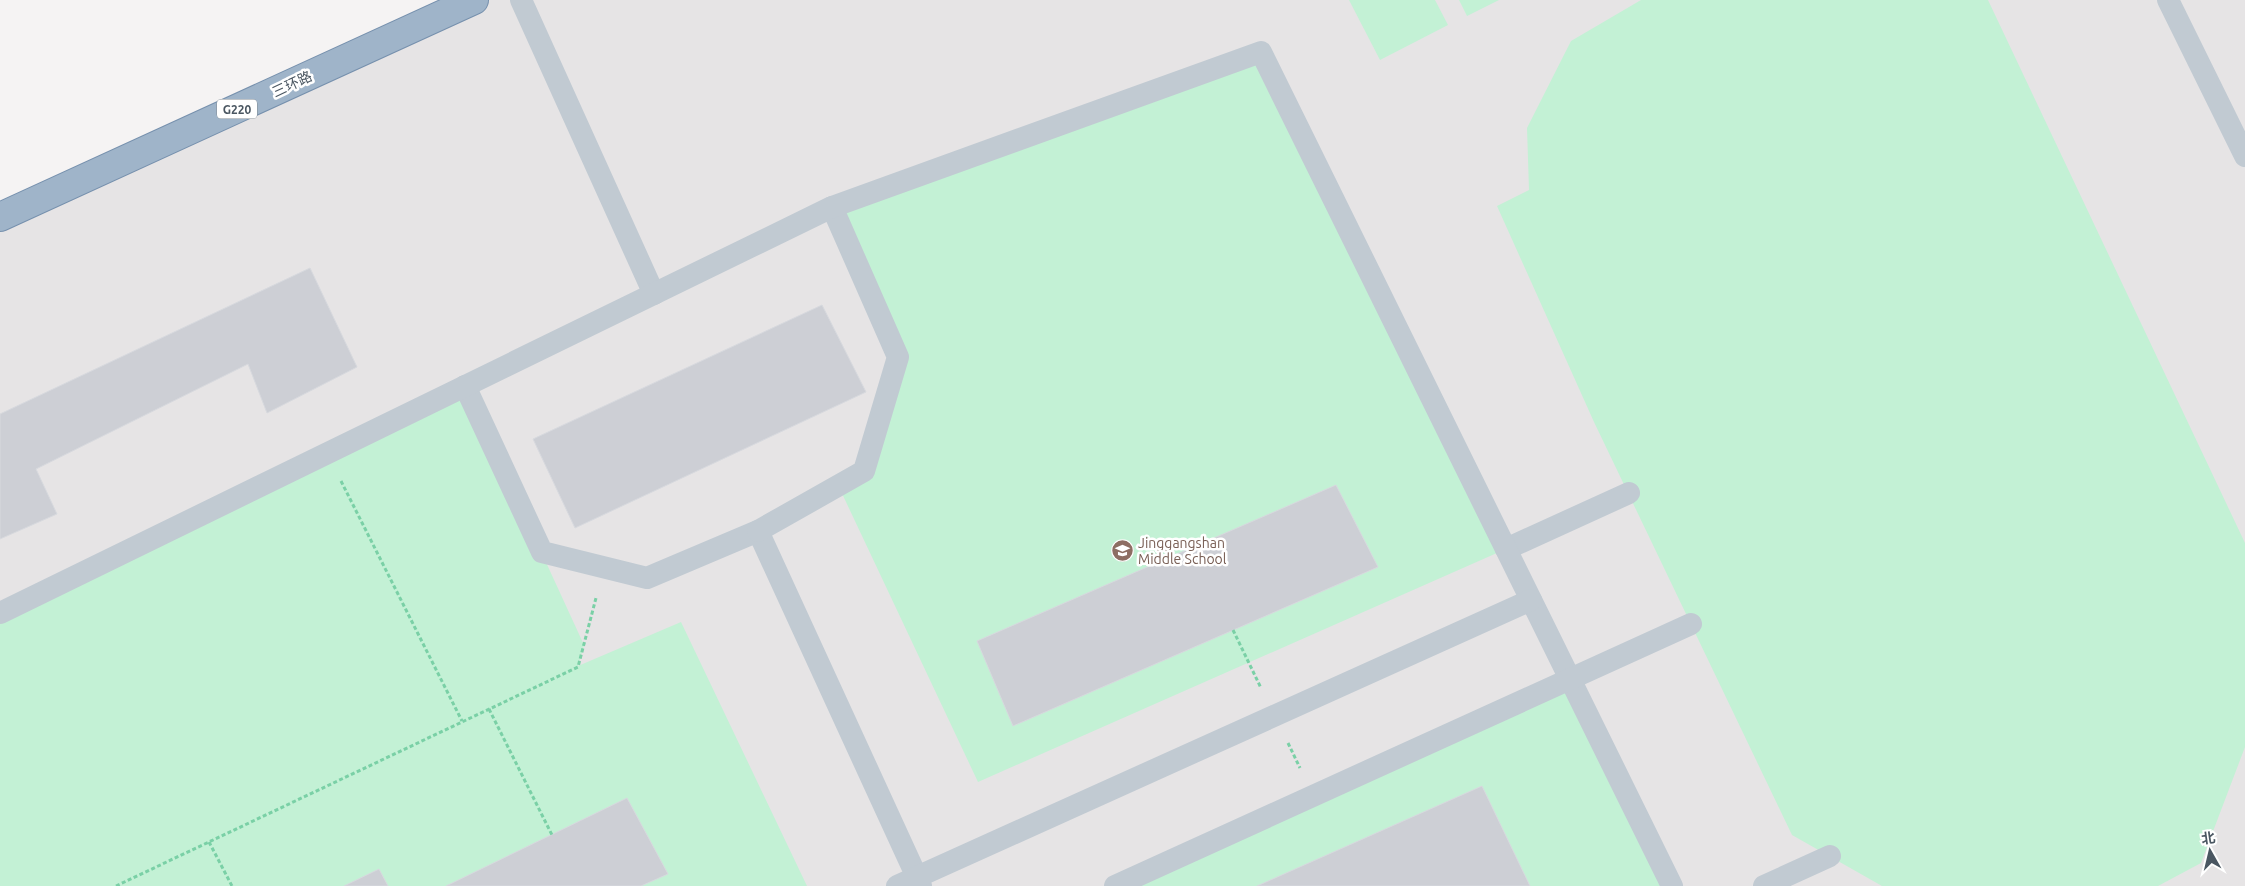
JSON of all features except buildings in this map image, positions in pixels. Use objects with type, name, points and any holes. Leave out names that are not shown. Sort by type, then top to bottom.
[{"type":"highway","name":"三环路","points":[[0,217],[474,0]]},
{"type":"lane","points":[[521,0],[654,294]]},
{"type":"lane","points":[[2168,0],[2245,156]]},
{"type":"lane","points":[[0,613],[832,207],[1261,52],[1672,886]]},
{"type":"lane","points":[[465,386],[542,552],[647,578],[758,531],[864,471],[898,357],[832,207]]},
{"type":"lane","points":[[1506,549],[1628,493]]},
{"type":"lane","points":[[758,531],[912,883],[1531,600]]},
{"type":"lane","points":[[1115,886],[1569,678],[1692,624]]},
{"type":"lane","points":[[1764,886],[1830,856]]},
{"type":"path","points":[[327,453],[462,721]]},
{"type":"path","points":[[116,886],[578,667],[604,568]]},
{"type":"path","points":[[489,709],[552,835]]},
{"type":"path","points":[[209,842],[232,886]]},
{"type":"shaded area","name":"Jinggangshan Middle School","points":[[474,0],[2245,0],[2245,886],[0,886],[0,217]]},
{"type":"green space","points":[[1349,0],[1435,0],[1448,25],[1380,60]]},
{"type":"green space","points":[[1459,0],[1499,0],[1467,16]]},
{"type":"green space","points":[[1641,0],[1988,0],[2245,543],[2245,747],[2201,863],[2158,886],[1882,886],[1792,835],[1594,422],[1497,206],[1529,190],[1527,128],[1571,41]]},
{"type":"green space","points":[[1261,52],[1506,549],[978,782],[838,485],[864,471],[898,357],[832,207]]},
{"type":"green space","points":[[465,386],[584,645],[578,666],[681,622],[807,886],[0,886],[0,613]]},
{"type":"green space","points":[[1569,678],[1672,886],[1133,886]]},
{"type":"place","name":"Jinggangshan Middle School","points":[[1122,551]]}]
